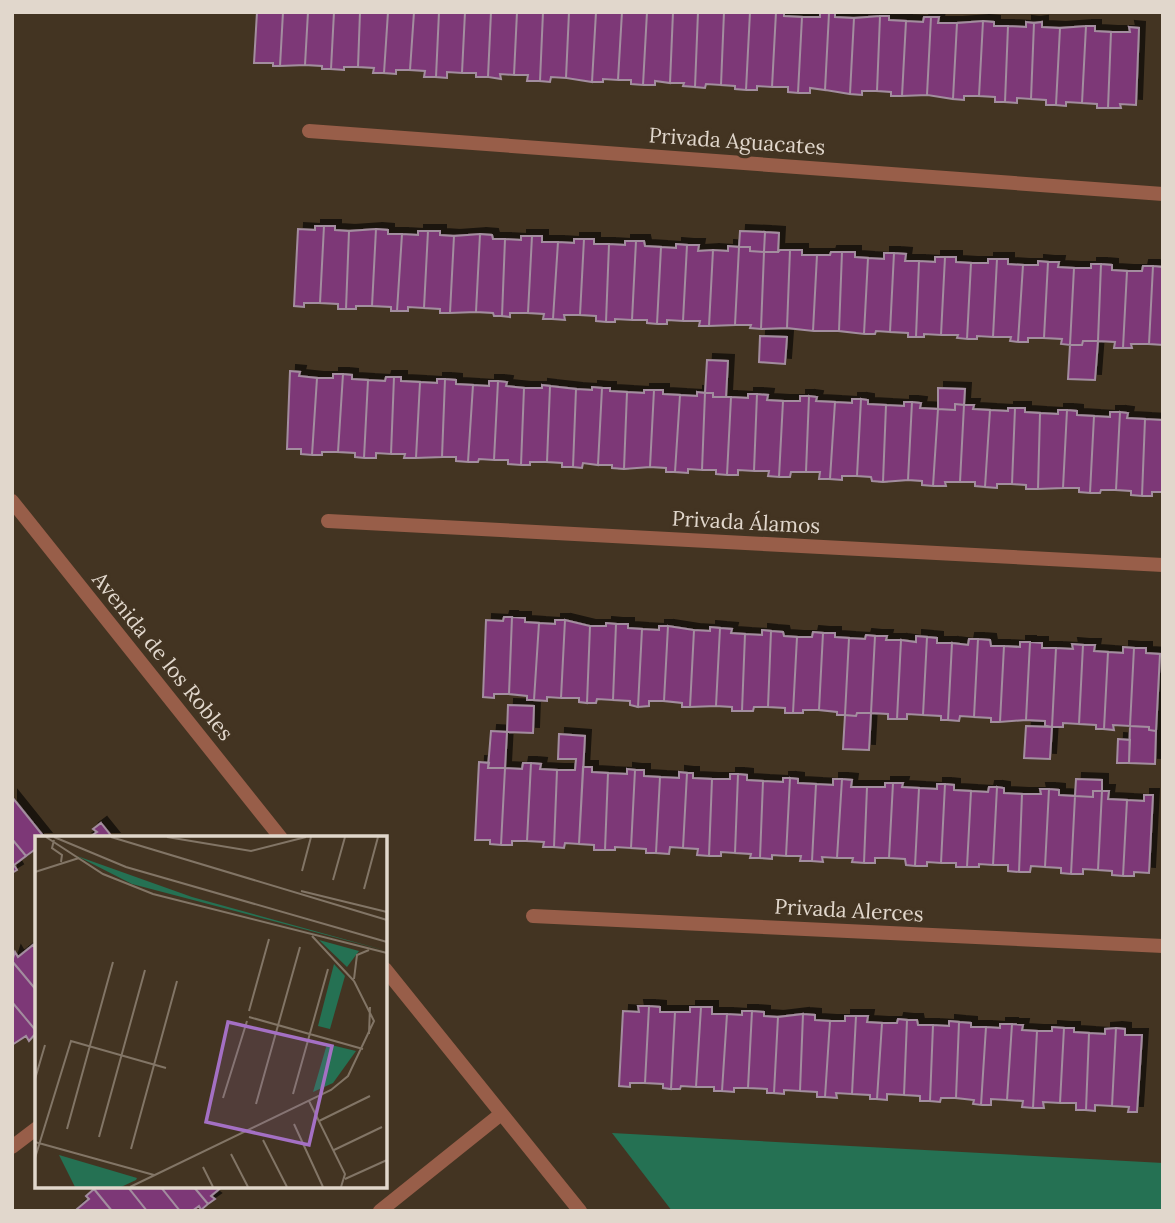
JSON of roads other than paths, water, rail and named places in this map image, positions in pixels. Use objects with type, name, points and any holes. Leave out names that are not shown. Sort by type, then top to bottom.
[{"type":"street","name":"Privada Aguacates","points":[[309,131],[1163,194]]},
{"type":"street","name":"Avenida de los Robles","points":[[12,501],[279,836]]},
{"type":"street","name":"Privada Álamos","points":[[328,521],[1163,565]]},
{"type":"street","name":"Privada Alerces","points":[[533,916],[1163,946]]},
{"type":"street","points":[[387,972],[580,1211]]},
{"type":"street","points":[[380,1211],[501,1114]]},
{"type":"street","points":[[12,1147],[35,1130]]}]
